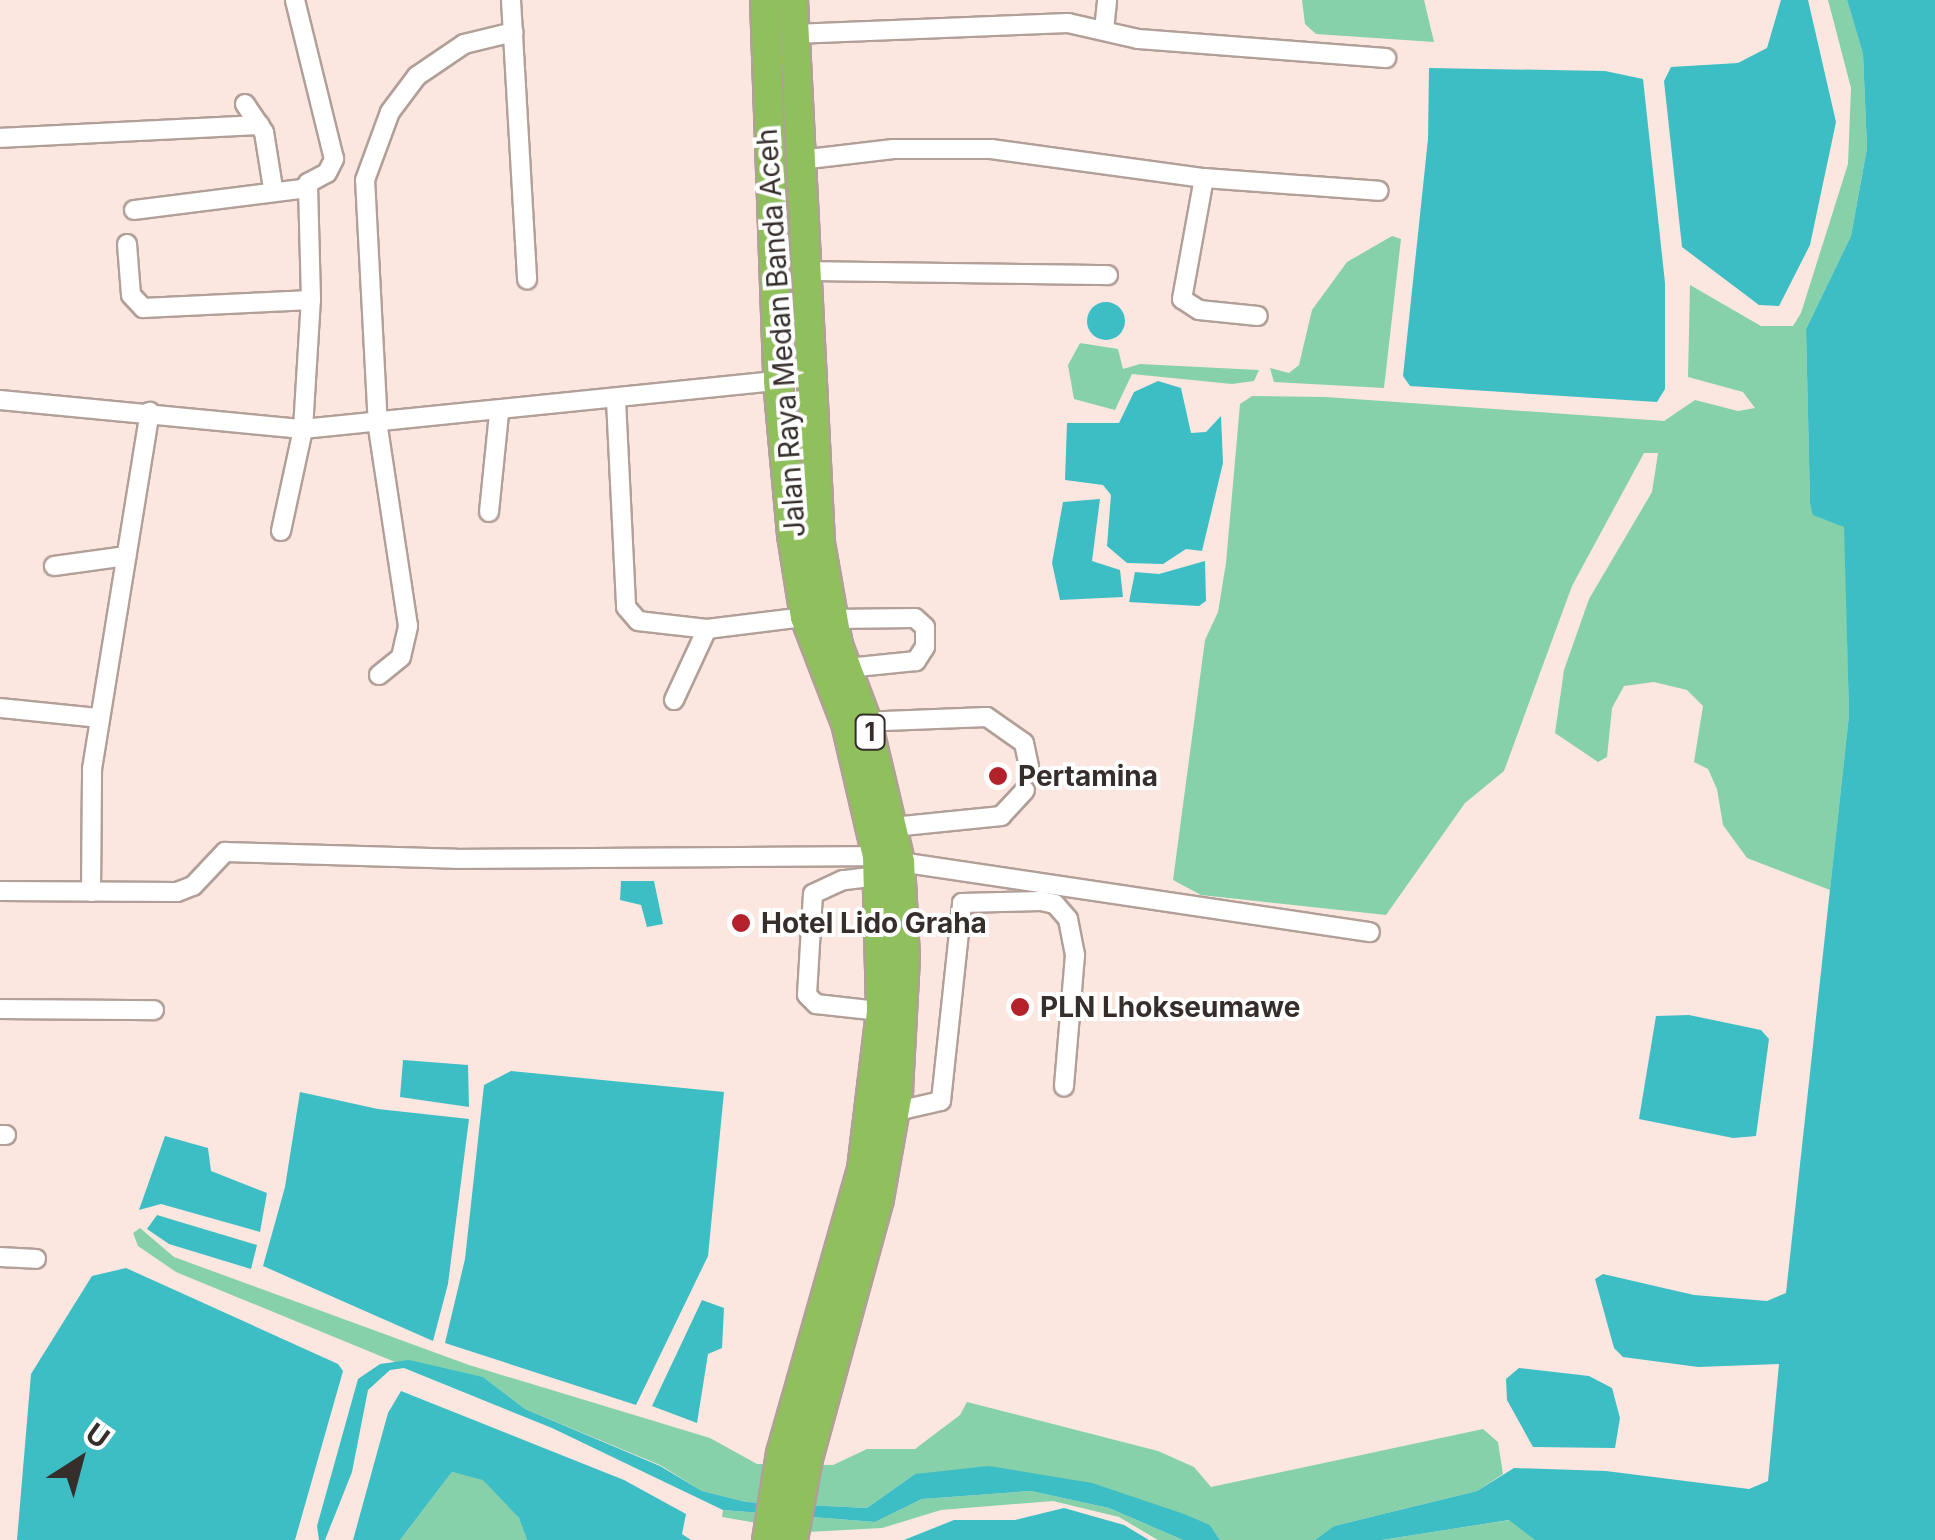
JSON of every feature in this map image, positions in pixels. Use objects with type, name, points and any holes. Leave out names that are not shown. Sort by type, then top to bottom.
[{"type":"highway","name":"Jalan Raya Medan Banda Aceh","points":[[765,0],[778,382],[818,618],[893,827],[885,865]]},
{"type":"highway","name":"Jalan Raya Medan Banda Aceh","points":[[780,1538],[795,1456],[893,1112],[885,865],[847,668],[818,618],[793,0]]},
{"type":"highway","name":"Jalan Raya Medan Banda Aceh","points":[[847,1275],[862,1169],[892,1012]]},
{"type":"street","points":[[282,531],[303,429],[311,300],[308,188],[334,159],[295,0]]},
{"type":"street","points":[[512,0],[526,280]]},
{"type":"street","points":[[1104,30],[1107,0]]},
{"type":"street","points":[[794,34],[966,24],[1068,23],[1138,39],[1386,58]]},
{"type":"street","points":[[380,675],[401,656],[408,626],[378,426],[364,205],[370,159],[390,112],[438,57],[514,32]]},
{"type":"street","points":[[245,104],[260,125],[273,188]]},
{"type":"street","points":[[0,138],[260,125]]},
{"type":"street","points":[[800,160],[905,148],[991,149],[1204,178],[1379,191]]},
{"type":"street","points":[[1204,178],[1182,300],[1199,310],[1258,316]]},
{"type":"street","points":[[134,210],[273,188],[308,188]]},
{"type":"street","points":[[127,244],[131,295],[143,308],[311,300]]},
{"type":"street","points":[[805,271],[1108,275]]},
{"type":"street","points":[[0,400],[303,429],[378,426],[778,382]]},
{"type":"street","points":[[616,400],[626,607],[638,621],[707,629],[818,618],[915,618],[925,627],[926,647],[916,661],[847,668]]},
{"type":"street","points":[[91,892],[98,718],[150,412]]},
{"type":"street","points":[[489,512],[499,414]]},
{"type":"street","points":[[54,566],[126,556]]},
{"type":"street","points":[[674,700],[707,629]]},
{"type":"street","points":[[0,708],[98,718]]},
{"type":"street","points":[[857,723],[987,718],[1024,743],[1029,768]]},
{"type":"street","points":[[893,827],[1000,816],[1025,790]]},
{"type":"street","points":[[0,890],[188,890],[226,852],[885,865],[1370,932]]},
{"type":"street","points":[[885,865],[816,890],[805,940],[812,1002],[892,1012]]},
{"type":"street","points":[[893,1112],[941,1101],[962,903],[1054,904],[1068,920],[1075,955],[1064,1087]]},
{"type":"street","points":[[0,1009],[154,1010]]},
{"type":"street","points":[[0,1257],[36,1259]]},
{"type":"green space","points":[[1302,0],[1424,0],[1434,42],[1316,34],[1305,24]]},
{"type":"green space","points":[[1828,0],[1847,0],[1863,54],[1867,148],[1851,236],[1806,329],[1810,503],[1844,527],[1845,540],[1849,715],[1830,890],[1747,858],[1723,825],[1717,789],[1708,769],[1694,762],[1703,706],[1687,690],[1654,682],[1624,686],[1612,708],[1607,757],[1598,762],[1555,733],[1564,670],[1589,599],[1652,492],[1658,453],[1644,453],[1572,586],[1504,771],[1465,803],[1386,915],[1201,895],[1173,880],[1205,640],[1218,612],[1226,563],[1240,404],[1252,396],[1326,397],[1664,421],[1695,400],[1738,411],[1755,408],[1743,392],[1688,377],[1690,285],[1761,326],[1793,326],[1801,313],[1848,164],[1851,88]]},
{"type":"green space","points":[[1392,236],[1401,239],[1384,388],[1274,382],[1270,368],[1289,373],[1299,365],[1312,310],[1347,262]]},
{"type":"green space","points":[[1080,343],[1118,349],[1123,369],[1140,364],[1259,370],[1254,381],[1232,384],[1132,374],[1115,410],[1074,399],[1068,365]]},
{"type":"green space","points":[[140,1228],[174,1257],[469,1365],[710,1438],[757,1464],[833,1465],[867,1449],[915,1449],[960,1415],[967,1402],[1158,1451],[1194,1467],[1211,1487],[1483,1429],[1498,1442],[1503,1474],[1477,1491],[1334,1526],[1315,1540],[1220,1540],[1210,1525],[1146,1503],[915,1474],[867,1508],[746,1502],[702,1491],[660,1465],[525,1409],[483,1377],[395,1362],[176,1272],[138,1246],[133,1233]]},
{"type":"green space","points":[[452,1472],[483,1479],[519,1518],[527,1540],[400,1540]]},
{"type":"green space","points":[[1031,1491],[1109,1508],[1183,1540],[1158,1540],[1119,1517],[1053,1501],[941,1510],[882,1528],[808,1532],[722,1517],[723,1510],[875,1522],[922,1499]]},
{"type":"green space","points":[[1510,1520],[1663,1540],[1382,1540]]},
{"type":"water","points":[[1781,0],[1808,0],[1836,122],[1810,245],[1779,306],[1759,305],[1682,247],[1664,81],[1671,67],[1738,63],[1767,48]]},
{"type":"water","points":[[1847,0],[1935,0],[1935,1540],[1535,1540],[1509,1520],[1382,1540],[1315,1540],[1334,1526],[1477,1491],[1514,1468],[1606,1471],[1749,1489],[1768,1481],[1779,1364],[1698,1367],[1623,1357],[1614,1348],[1595,1279],[1603,1274],[1694,1295],[1767,1301],[1786,1293],[1849,715],[1844,527],[1813,515],[1810,503],[1806,329],[1851,236],[1867,148],[1863,54]]},
{"type":"water","points":[[1429,68],[1605,71],[1643,79],[1665,283],[1665,389],[1657,402],[1410,386],[1403,376],[1428,139]]},
{"type":"water","points":[[1106,302],[1119,308],[1125,321],[1119,334],[1106,340],[1093,334],[1087,321],[1093,308]]},
{"type":"water","points":[[1158,381],[1181,388],[1191,433],[1206,432],[1221,416],[1223,463],[1202,551],[1186,549],[1163,564],[1127,563],[1107,546],[1111,495],[1103,485],[1065,480],[1067,423],[1119,423],[1134,392]]},
{"type":"water","points":[[1100,499],[1092,561],[1120,570],[1123,597],[1060,600],[1052,563],[1063,502]]},
{"type":"water","points":[[1205,561],[1206,601],[1199,606],[1129,602],[1135,572],[1159,574]]},
{"type":"water","points":[[621,881],[654,881],[663,924],[647,927],[641,905],[620,900]]},
{"type":"water","points":[[1689,1015],[1761,1030],[1769,1039],[1756,1136],[1733,1138],[1639,1119],[1656,1016]]},
{"type":"water","points":[[403,1060],[468,1065],[469,1107],[400,1097]]},
{"type":"water","points":[[511,1071],[724,1092],[708,1256],[636,1405],[445,1343],[465,1259],[484,1085]]},
{"type":"water","points":[[300,1092],[378,1109],[469,1119],[448,1284],[433,1341],[263,1266],[285,1187]]},
{"type":"water","points":[[165,1136],[208,1148],[211,1171],[267,1193],[260,1232],[161,1204],[139,1210]]},
{"type":"water","points":[[157,1215],[257,1245],[251,1269],[169,1244],[147,1229]]},
{"type":"water","points":[[126,1268],[338,1364],[343,1371],[295,1540],[17,1540],[31,1374],[92,1276]]},
{"type":"water","points":[[702,1300],[724,1308],[722,1348],[708,1354],[697,1423],[652,1406]]},
{"type":"water","points":[[409,1360],[483,1377],[525,1409],[660,1466],[702,1491],[746,1502],[867,1508],[915,1474],[989,1466],[1092,1483],[1210,1525],[1220,1540],[1183,1540],[1109,1508],[1031,1491],[922,1499],[875,1522],[723,1510],[552,1428],[404,1368],[390,1370],[368,1390],[352,1472],[325,1540],[319,1540],[317,1526],[358,1379],[380,1364]]},
{"type":"water","points":[[1519,1368],[1589,1376],[1612,1388],[1620,1418],[1615,1448],[1533,1447],[1507,1400],[1506,1379]]},
{"type":"water","points":[[401,1391],[624,1480],[686,1514],[682,1534],[691,1540],[527,1540],[519,1518],[483,1480],[452,1472],[400,1540],[353,1540],[388,1413]]},
{"type":"water","points":[[1064,1508],[1124,1525],[1149,1540],[904,1540],[954,1520],[1015,1520]]},
{"type":"place","name":"Pertamina","points":[[998,776]]},
{"type":"place","name":"Hotel Lido Graha","points":[[741,923]]},
{"type":"place","name":"PLN Lhokseumawe","points":[[1020,1007]]}]
